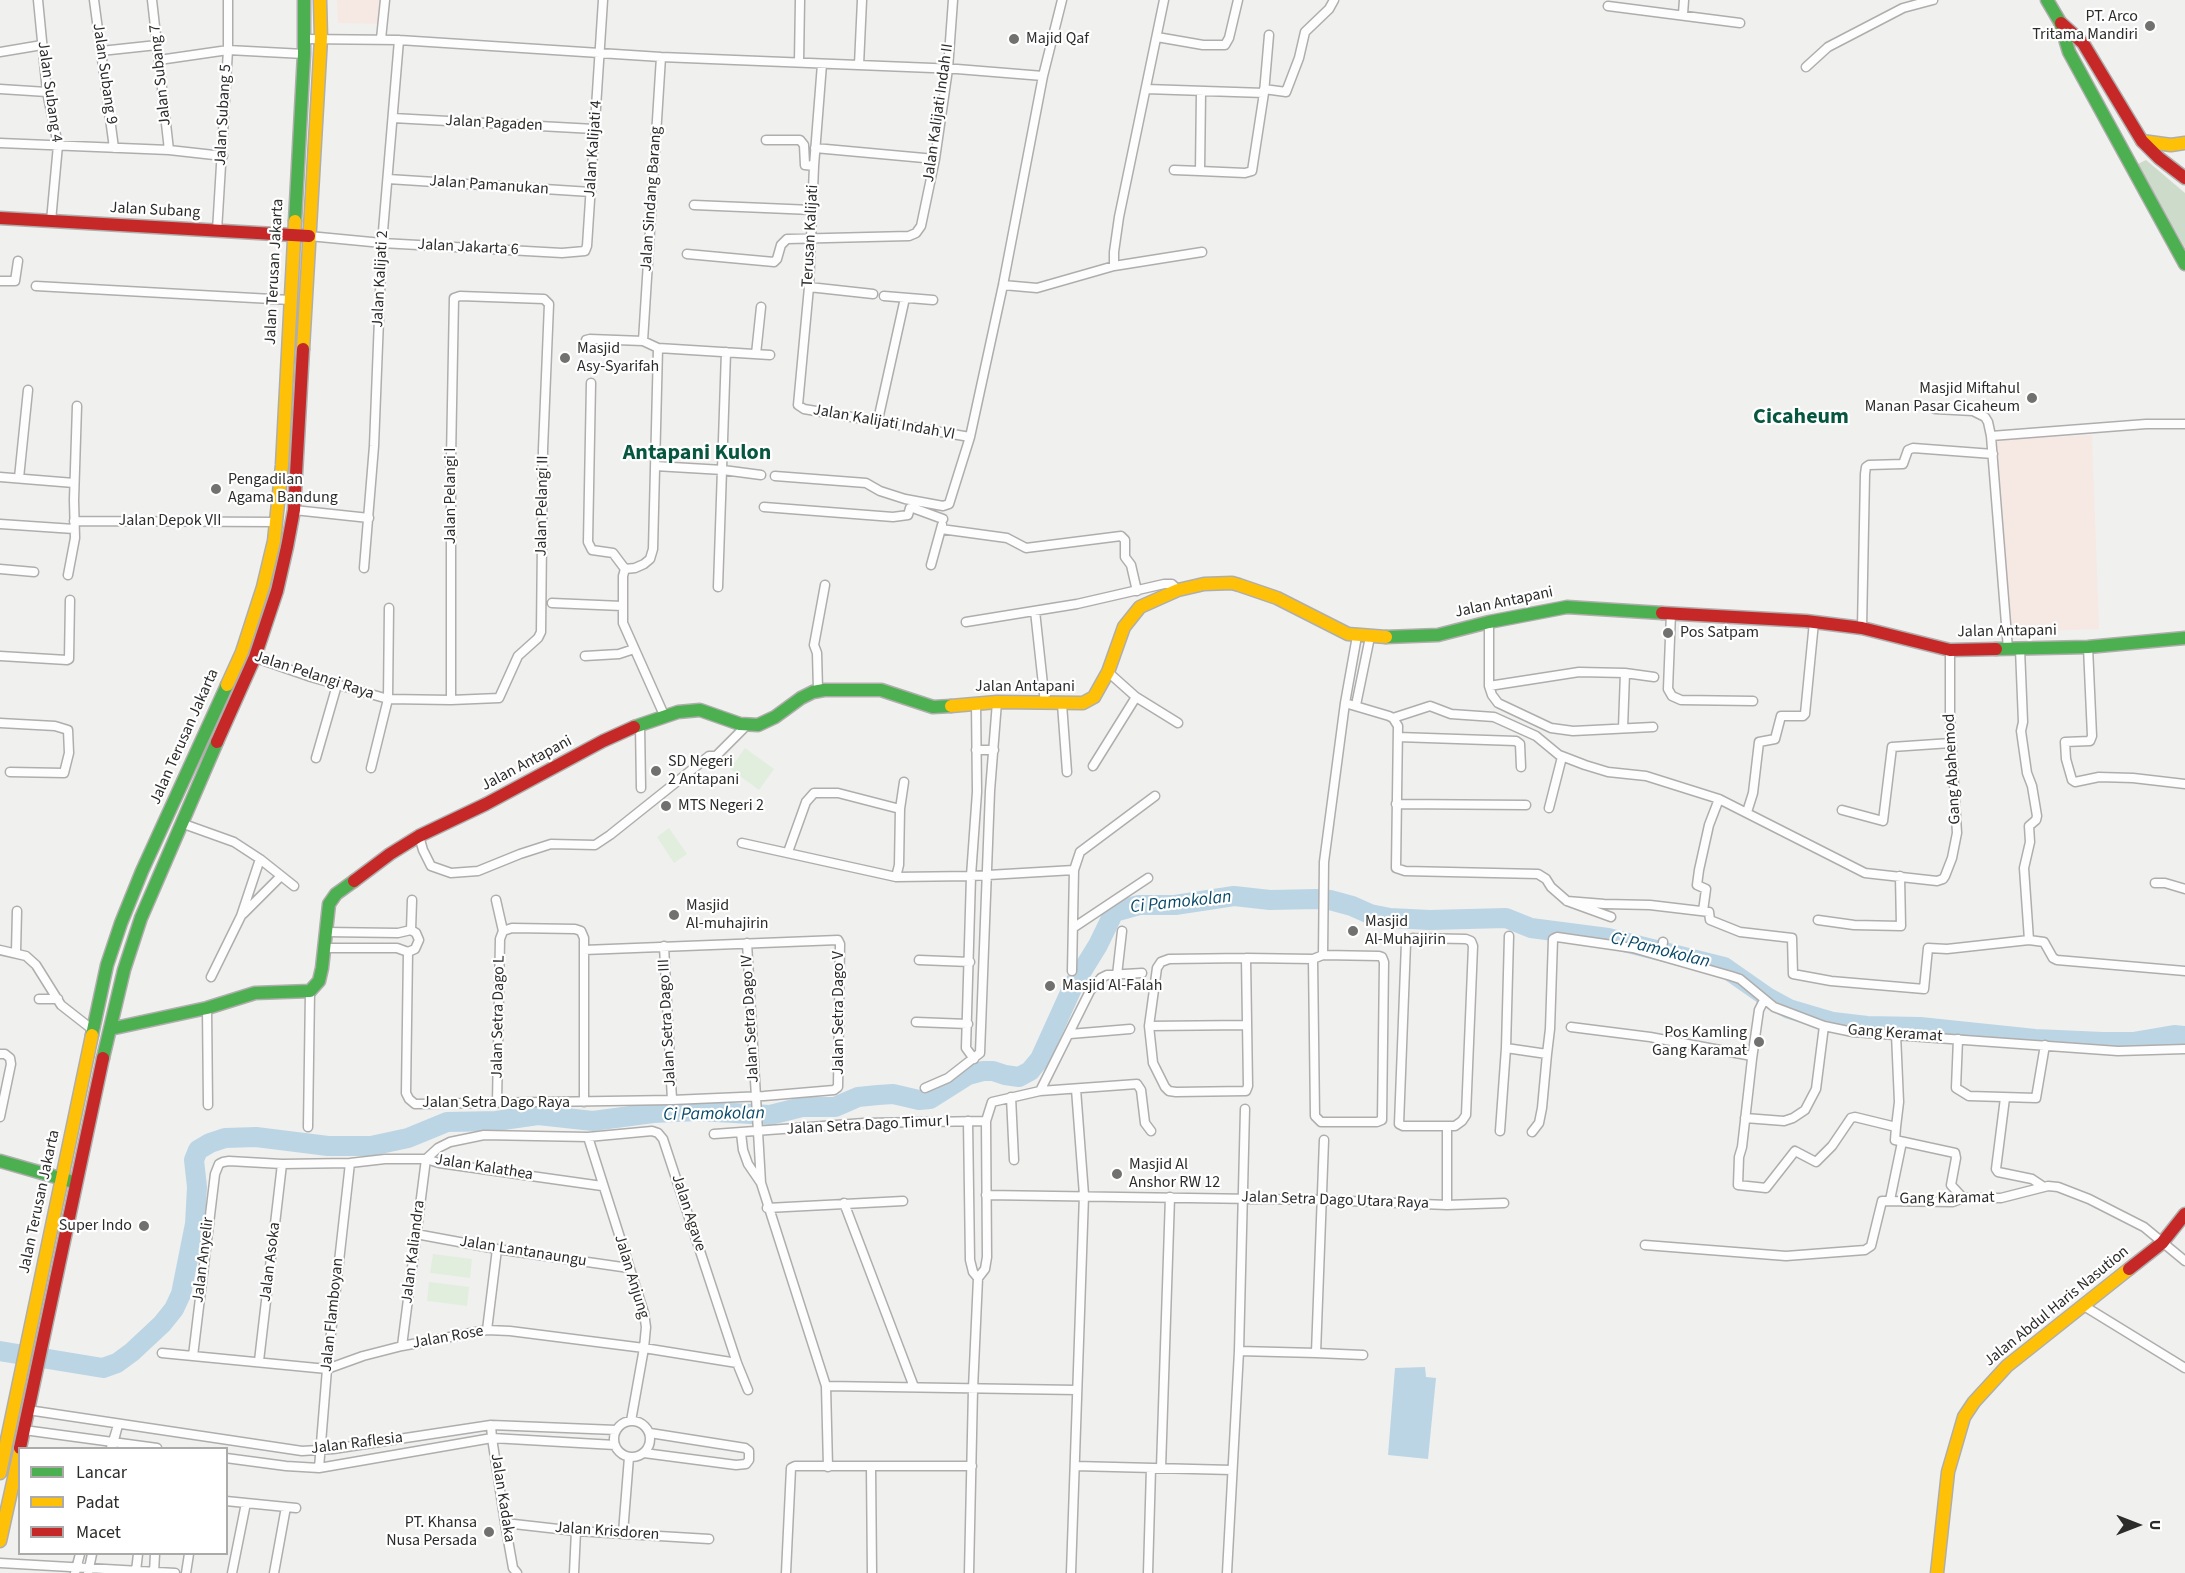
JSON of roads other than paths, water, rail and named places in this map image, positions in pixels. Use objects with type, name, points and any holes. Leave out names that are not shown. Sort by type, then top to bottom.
[{"type":"main road","name":"Jalan Terusan Jakarta","points":[[0,1472],[107,965],[142,871],[242,652],[263,587],[271,522],[282,465],[305,39],[304,0]]},
{"type":"main road","name":"Jalan Terusan Jakarta","points":[[21,1447],[124,970],[141,918],[255,657],[277,591],[294,510],[321,38],[320,0]]},
{"type":"main road","points":[[2047,0],[2060,22],[2069,52],[2185,264]]},
{"type":"main road","points":[[2060,22],[2084,43],[2142,141],[2185,178]]},
{"type":"main road","points":[[2125,151],[2142,141],[2171,145],[2185,143]]},
{"type":"main road","name":"Jalan Subang","points":[[0,218],[309,236]]},
{"type":"main road","name":"Jalan Antapani","points":[[310,991],[319,981],[329,904],[336,894],[390,854],[419,836],[640,724],[664,715],[700,710],[746,726],[765,723],[801,698],[818,690],[881,690],[933,707],[997,702],[1083,703],[1094,697],[1108,672],[1124,627],[1140,607],[1178,590],[1204,584],[1232,583],[1277,598],[1348,633],[1364,636],[1438,635],[1489,622],[1567,607],[1814,622],[1863,628],[1950,650],[2088,646],[2185,638]]},
{"type":"main road","points":[[142,871],[158,878]]},
{"type":"main road","points":[[110,1029],[207,1008],[255,993],[310,991]]},
{"type":"main road","points":[[0,1161],[76,1183]]},
{"type":"main road","name":"Jalan Abdul Haris Nasution","points":[[1937,1573],[1948,1472],[1964,1417],[1988,1385],[2007,1366],[2162,1243],[2185,1214]]},
{"type":"main road","points":[[0,1472],[17,1474]]},
{"type":"main road","name":"Jalan Terusan Jakarta","points":[[0,1541],[17,1474]]},
{"type":"street","name":"Jalan Subang 4","points":[[38,0],[47,92],[58,146],[51,221]]},
{"type":"street","name":"Jalan Subang 9","points":[[94,0],[114,148]]},
{"type":"street","name":"Jalan Subang 7","points":[[152,0],[169,150]]},
{"type":"street","name":"Jalan Subang 5","points":[[217,231],[223,156],[228,0]]},
{"type":"street","points":[[381,39],[385,0]]},
{"type":"street","name":"Jalan Kalijati 4","points":[[587,246],[603,0]]},
{"type":"street","points":[[799,62],[800,0]]},
{"type":"street","points":[[859,65],[862,0]]},
{"type":"street","name":"Jalan Kalijati Indah II","points":[[810,238],[909,236],[916,233],[921,226],[935,159],[948,69],[953,0]]},
{"type":"street","points":[[931,566],[945,506],[970,437],[1003,285],[1043,76],[1062,0]]},
{"type":"street","points":[[1114,266],[1119,217],[1164,0]]},
{"type":"street","points":[[1157,38],[1203,45],[1225,45],[1229,38],[1238,0]]},
{"type":"street","points":[[1146,89],[1201,92],[1286,92],[1297,65],[1305,32],[1329,9],[1334,0]]},
{"type":"street","points":[[1683,14],[1684,0]]},
{"type":"street","points":[[1806,67],[1828,47],[1903,9],[1933,0]]},
{"type":"street","points":[[1608,6],[1740,23]]},
{"type":"street","points":[[1174,170],[1245,173],[1252,171],[1264,91],[1269,35]]},
{"type":"street","points":[[305,39],[381,39],[662,57],[948,69],[1043,76]]},
{"type":"street","name":"Jalan Kalijati 2","points":[[364,568],[369,518],[382,243],[399,40]]},
{"type":"street","points":[[0,52],[42,45]]},
{"type":"street","points":[[101,51],[157,45]]},
{"type":"street","points":[[159,60],[228,50],[304,54]]},
{"type":"street","name":"Jalan Sindang Barang","points":[[643,341],[662,57]]},
{"type":"street","name":"Terusan Kalijati","points":[[800,407],[798,402],[808,287],[822,64]]},
{"type":"street","points":[[0,89],[47,92]]},
{"type":"street","points":[[1200,171],[1201,92]]},
{"type":"street","name":"Jalan Pagaden","points":[[393,118],[594,129]]},
{"type":"street","points":[[766,140],[800,140],[804,145],[805,165],[814,166]]},
{"type":"street","points":[[0,143],[169,150],[223,156]]},
{"type":"street","points":[[815,148],[935,159]]},
{"type":"street","name":"Jalan Pamanukan","points":[[388,179],[591,192]]},
{"type":"street","points":[[694,205],[812,210]]},
{"type":"street","name":"Jalan Jakarta 6","points":[[309,236],[382,243],[562,253],[583,252],[587,246]]},
{"type":"street","points":[[687,254],[774,262],[784,240],[810,238]]},
{"type":"street","points":[[1003,285],[1038,288],[1114,266],[1202,252]]},
{"type":"street","points":[[0,281],[15,281],[18,261]]},
{"type":"street","points":[[36,286],[290,300]]},
{"type":"street","points":[[808,287],[873,294]]},
{"type":"street","name":"Jalan Pelangi II","points":[[460,296],[544,299],[549,304],[543,449],[541,632],[538,638],[518,656],[501,696],[495,699]]},
{"type":"street","name":"Jalan Pelangi I","points":[[451,700],[454,301],[460,296]]},
{"type":"street","points":[[884,296],[933,300]]},
{"type":"street","points":[[878,420],[905,298]]},
{"type":"street","points":[[756,354],[762,307]]},
{"type":"street","points":[[585,345],[586,340],[590,339],[643,341],[658,348],[770,355]]},
{"type":"street","points":[[625,569],[644,564],[652,554],[658,348]]},
{"type":"street","points":[[718,587],[726,352]]},
{"type":"street","points":[[591,383],[588,542],[592,550],[613,553],[625,569]]},
{"type":"street","points":[[18,478],[28,390]]},
{"type":"street","points":[[68,575],[74,549],[77,406]]},
{"type":"street","name":"Jalan Kalijati Indah VI","points":[[800,407],[970,437]]},
{"type":"street","points":[[1935,409],[1973,411],[1985,417],[1991,436],[2027,773],[2032,786],[2037,816],[2030,826],[2030,842],[2024,868],[2030,940]]},
{"type":"street","points":[[1991,436],[2146,424],[2185,424]]},
{"type":"street","points":[[1863,628],[1864,474],[1866,467],[1903,464],[1908,450],[1913,448],[1993,454]]},
{"type":"street","points":[[656,466],[761,475]]},
{"type":"street","points":[[775,476],[866,483],[880,491],[905,499],[945,506]]},
{"type":"street","points":[[0,477],[75,483]]},
{"type":"street","points":[[764,507],[893,517],[908,515],[910,508],[913,508],[943,519]]},
{"type":"street","points":[[294,510],[369,518]]},
{"type":"street","name":"Jalan Depok VII","points":[[0,524],[271,522]]},
{"type":"street","points":[[941,529],[1007,538],[1026,548],[1121,536],[1125,540],[1125,557],[1133,570],[1137,591]]},
{"type":"street","points":[[0,569],[34,572]]},
{"type":"street","points":[[625,569],[623,623],[664,715]]},
{"type":"street","points":[[966,622],[1035,611],[1168,583],[1178,590]]},
{"type":"street","points":[[818,690],[817,653],[814,645],[825,585]]},
{"type":"street","points":[[0,656],[69,659],[70,600]]},
{"type":"street","points":[[552,603],[622,606]]},
{"type":"street","points":[[371,768],[388,699],[389,608]]},
{"type":"street","points":[[1035,611],[1045,703]]},
{"type":"street","points":[[1671,614],[1668,689],[1672,696],[1681,700],[1753,701]]},
{"type":"street","points":[[1489,622],[1489,686],[1498,703],[1551,728],[1573,731],[1653,727]]},
{"type":"street","points":[[1747,813],[1753,793],[1759,742],[1775,739],[1781,716],[1803,716],[1805,714],[1814,622]]},
{"type":"street","points":[[1323,955],[1324,862],[1346,703],[1364,636]]},
{"type":"street","points":[[1356,705],[1364,636]]},
{"type":"street","points":[[2088,646],[2092,739],[2065,742],[2066,759],[2073,781],[2099,777],[2185,784]]},
{"type":"street","points":[[585,656],[619,654],[634,649]]},
{"type":"street","name":"Gang Abahemod","points":[[1900,876],[1941,880],[1952,858],[1957,833],[1951,743],[1950,650]]},
{"type":"street","name":"Jalan Pelangi Raya","points":[[242,652],[311,677],[388,699],[495,699]]},
{"type":"street","points":[[1108,672],[1136,697],[1178,723]]},
{"type":"street","points":[[1489,686],[1579,672],[1625,673],[1654,677]]},
{"type":"street","points":[[1623,728],[1625,673]]},
{"type":"street","points":[[316,758],[337,685]]},
{"type":"street","points":[[1093,766],[1136,697]]},
{"type":"street","points":[[925,1088],[948,1078],[980,1053],[990,791],[997,702]]},
{"type":"street","points":[[974,1059],[966,1048],[971,876],[977,792],[976,703]]},
{"type":"street","points":[[1346,703],[1393,718],[1430,706],[1450,714],[1494,717],[1536,736],[1562,757],[1598,770],[1655,778],[1719,799],[1864,873],[1900,876],[1901,926],[1854,925],[1818,920]]},
{"type":"street","points":[[1062,704],[1066,772]]},
{"type":"street","points":[[1393,718],[1398,726],[1396,868],[1405,871],[1538,874],[1567,901],[1611,917]]},
{"type":"street","points":[[0,723],[55,726],[68,730],[69,753],[64,772],[10,772]]},
{"type":"street","points":[[640,724],[641,788]]},
{"type":"street","points":[[419,836],[431,866],[451,873],[478,871],[551,844],[595,845],[709,756],[716,756],[746,726]]},
{"type":"street","points":[[1398,737],[1516,741],[1520,744],[1521,767]]},
{"type":"street","points":[[1842,810],[1883,821],[1892,747],[1951,743]]},
{"type":"street","points":[[976,750],[994,750]]},
{"type":"street","points":[[1549,808],[1562,757]]},
{"type":"street","points":[[896,877],[904,782]]},
{"type":"street","points":[[977,792],[990,791]]},
{"type":"street","points":[[788,852],[806,801],[814,793],[838,793],[900,809]]},
{"type":"street","points":[[1072,971],[1074,870],[1083,849],[1155,796]]},
{"type":"street","points":[[1703,911],[1706,888],[1697,885],[1699,870],[1709,825],[1719,799]]},
{"type":"street","points":[[1396,804],[1526,805]]},
{"type":"street","points":[[181,823],[234,842],[294,886]]},
{"type":"street","points":[[742,843],[896,877],[971,876],[1074,870]]},
{"type":"street","points":[[211,977],[241,916],[260,859]]},
{"type":"street","points":[[241,916],[281,876]]},
{"type":"street","points":[[1073,928],[1148,878]]},
{"type":"street","points":[[2155,883],[2165,883],[2185,889]]},
{"type":"street","name":"Jalan Setra Dago Raya","points":[[412,900],[411,930],[416,933],[418,940],[415,949],[408,952],[406,1093],[415,1104],[756,1101],[834,1090],[838,1087]]},
{"type":"street","name":"Jalan Setra Dago L","points":[[496,900],[507,930],[500,939],[497,1103]]},
{"type":"street","points":[[1567,901],[1650,905],[1709,912],[1710,920],[1740,932],[1792,939],[1793,974],[1831,981],[1924,989],[1928,948],[1947,949],[2030,940],[2047,944],[2053,958],[2057,960],[2185,971]]},
{"type":"street","points":[[16,952],[17,911]]},
{"type":"street","points":[[507,930],[575,929],[581,931],[584,938],[584,1102]]},
{"type":"street","points":[[325,932],[398,933],[411,930]]},
{"type":"street","points":[[1117,975],[1122,932]]},
{"type":"street","points":[[1500,1131],[1506,1048],[1509,936]]},
{"type":"street","name":"Gang Keramat","points":[[1547,1054],[1553,939],[1557,937],[1662,949],[1740,979],[1774,1007],[1824,1026],[1853,1032],[2118,1051],[2185,1049]]},
{"type":"street","points":[[1413,938],[1466,939],[1471,941],[1473,946],[1466,1115],[1455,1126],[1447,1126],[1403,1126],[1399,1124],[1406,943],[1413,938]]},
{"type":"street","name":"Jalan Setra Dago V","points":[[747,943],[838,940],[840,944],[838,1087]]},
{"type":"street","points":[[584,950],[747,943]]},
{"type":"street","name":"Jalan Setra Dago IV","points":[[747,943],[761,1184]]},
{"type":"street","name":"Jalan Setra Dago III","points":[[664,946],[672,1100]]},
{"type":"street","points":[[324,948],[397,948],[408,952]]},
{"type":"street","points":[[0,950],[26,956],[36,965],[58,999],[93,1030]]},
{"type":"street","points":[[1246,958],[1248,1086],[1246,1091],[1169,1091],[1165,1087],[1153,1063],[1149,1026],[1156,968],[1161,962],[1169,959],[1246,958],[1312,959],[1323,955],[1378,956],[1382,957],[1384,962],[1382,1120],[1377,1122],[1321,1122],[1315,1116],[1312,959]]},
{"type":"street","points":[[919,960],[970,962]]},
{"type":"street","points":[[1040,1091],[1090,991],[1104,976],[1142,973]]},
{"type":"street","points":[[308,1127],[310,991]]},
{"type":"street","points":[[39,999],[58,999]]},
{"type":"street","points":[[1764,1000],[1760,1010],[1752,1056],[1739,1157],[1738,1185],[1766,1188],[1795,1150],[1816,1162],[1851,1118],[1896,1127]]},
{"type":"street","points":[[207,1008],[208,1105]]},
{"type":"street","points":[[916,1022],[968,1024]]},
{"type":"street","points":[[1149,1026],[1246,1025]]},
{"type":"street","points":[[1745,1118],[1784,1121],[1805,1110],[1816,1089],[1824,1026]]},
{"type":"street","points":[[1571,1027],[1650,1037],[1752,1056]]},
{"type":"street","points":[[1070,1034],[1131,1029]]},
{"type":"street","points":[[1896,1034],[1899,1102],[1894,1139],[1954,1153],[1956,1158],[1951,1185],[1963,1198]]},
{"type":"street","points":[[1958,1039],[1956,1088],[1969,1096],[2033,1099],[2037,1097],[2045,1045]]},
{"type":"street","points":[[1506,1048],[1547,1054],[1542,1108],[1539,1123],[1532,1132]]},
{"type":"street","points":[[0,1054],[5,1054],[10,1058],[11,1064],[3,1088],[0,1117]]},
{"type":"street","points":[[969,1573],[978,1278],[985,1269],[987,1257],[986,1121],[993,1102],[1040,1091],[1137,1084],[1142,1090],[1145,1123],[1152,1131]]},
{"type":"street","points":[[1071,1573],[1084,1195],[1076,1089]]},
{"type":"street","points":[[1011,1097],[1014,1160]]},
{"type":"street","points":[[2005,1098],[1996,1169],[1998,1172],[2032,1179],[2044,1187]]},
{"type":"street","points":[[1227,1573],[1239,1352],[1245,1109]]},
{"type":"street","points":[[968,1121],[970,1260],[973,1272],[978,1278]]},
{"type":"street","name":"Jalan Setra Dago Timur I","points":[[714,1134],[757,1128],[986,1121]]},
{"type":"street","points":[[1447,1126],[1447,1205]]},
{"type":"street","name":"Jalan Agave","points":[[588,1137],[652,1131],[661,1136],[748,1390]]},
{"type":"street","points":[[741,1132],[743,1150],[748,1164],[761,1184],[826,1386],[828,1467]]},
{"type":"street","name":"Jalan Kalathea","points":[[426,1159],[438,1148],[467,1137],[484,1135],[588,1137]]},
{"type":"street","name":"Jalan Anjung","points":[[588,1137],[644,1313],[646,1327],[644,1348],[631,1421]]},
{"type":"street","points":[[1316,1353],[1324,1140]]},
{"type":"street","points":[[1890,1200],[1902,1142]]},
{"type":"street","points":[[282,1164],[426,1159]]},
{"type":"street","name":"Jalan Kalathea","points":[[426,1159],[439,1163],[602,1186]]},
{"type":"street","name":"Jalan Kaliandra","points":[[402,1346],[426,1159]]},
{"type":"street","name":"Jalan Anyelir","points":[[193,1356],[215,1174],[219,1164],[229,1161],[282,1164]]},
{"type":"street","name":"Jalan Flamboyan","points":[[320,1468],[327,1369],[350,1163]]},
{"type":"street","name":"Jalan Asoka","points":[[259,1361],[282,1164]]},
{"type":"street","name":"Gang Karamat","points":[[1645,1245],[1786,1256],[1865,1250],[1871,1246],[1881,1202],[1890,1200],[1953,1202],[1963,1198],[2001,1198],[2044,1187],[2058,1187],[2089,1199],[2144,1227],[2185,1262]]},
{"type":"street","name":"Jalan Setra Dago Utara Raya","points":[[986,1195],[1244,1198],[1447,1205],[1504,1203]]},
{"type":"street","points":[[1161,1468],[1170,1197]]},
{"type":"street","points":[[767,1208],[903,1201]]},
{"type":"street","points":[[844,1203],[914,1387]]},
{"type":"street","name":"Jalan Lantanaungu","points":[[416,1234],[497,1249],[629,1268]]},
{"type":"street","points":[[487,1330],[497,1249]]},
{"type":"street","points":[[2084,1306],[2185,1368]]},
{"type":"street","name":"Jalan Rose","points":[[162,1353],[327,1369],[363,1356],[402,1346],[487,1330],[644,1348],[737,1363]]},
{"type":"street","points":[[1239,1352],[1363,1355]]},
{"type":"street","points":[[826,1386],[1077,1390]]},
{"type":"street","name":"Jalan Raflesia","points":[[28,1410],[288,1449],[320,1451],[491,1425],[616,1430]]},
{"type":"street","points":[[631,1421],[639,1422],[650,1433],[649,1447],[640,1456],[629,1457],[621,1453],[615,1445],[616,1430],[620,1425],[631,1421]]},
{"type":"street","points":[[112,1447],[118,1425]]},
{"type":"street","name":"Jalan Kadaka","points":[[491,1425],[505,1523],[516,1572]]},
{"type":"street","points":[[24,1430],[143,1447]]},
{"type":"street","points":[[644,1453],[736,1465],[746,1464],[749,1460],[749,1451],[745,1448],[650,1433]]},
{"type":"street","name":"Jalan Raflesia","points":[[228,1458],[320,1468],[492,1438],[615,1445]]},
{"type":"street","points":[[623,1533],[629,1457]]},
{"type":"street","points":[[786,1573],[790,1468],[795,1466],[972,1466]]},
{"type":"street","points":[[1075,1466],[1232,1470]]},
{"type":"street","points":[[871,1467],[872,1573]]},
{"type":"street","points":[[1148,1573],[1150,1468]]},
{"type":"street","points":[[228,1500],[296,1508]]},
{"type":"street","points":[[232,1573],[246,1503]]},
{"type":"street","points":[[274,1573],[286,1507]]},
{"type":"street","name":"Jalan Krisdoren","points":[[505,1523],[576,1531],[709,1539]]},
{"type":"street","points":[[574,1573],[576,1531]]},
{"type":"street","points":[[76,1573],[82,1555]]},
{"type":"street","points":[[88,1573],[92,1555]]},
{"type":"street","points":[[136,1571],[138,1555]]},
{"type":"street","points":[[150,1572],[155,1555]]},
{"type":"street","points":[[186,1573],[189,1555]]},
{"type":"street","points":[[0,1563],[64,1570],[175,1573]]},
{"type":"water","points":[[1425,1367],[1426,1377],[1436,1378],[1428,1459],[1388,1455],[1395,1368]]},
{"type":"waterway","name":"Ci Pamokolan","points":[[0,1351],[103,1368],[117,1363],[132,1352],[162,1324],[174,1309],[181,1294],[195,1224],[197,1187],[194,1160],[198,1150],[210,1143],[225,1138],[256,1137],[328,1146],[371,1146],[408,1138],[447,1122],[496,1121],[538,1115],[593,1121],[653,1113],[698,1111],[770,1115],[802,1107],[835,1107],[858,1097],[893,1094],[919,1100],[930,1099],[968,1075],[983,1071],[1019,1077],[1030,1071],[1040,1059],[1074,984],[1098,945],[1114,912],[1139,905],[1175,905],[1234,896],[1270,900],[1330,900],[1370,914],[1390,918],[1430,920],[1506,918],[1531,928],[1608,938],[1724,967],[1767,997],[1789,1009],[1833,1022],[1867,1026],[1920,1027],[2035,1039],[2103,1042],[2133,1042],[2174,1035],[2185,1036]]},
{"type":"place","name":"PT. Arco Tritama Mandiri","points":[[2150,26]]},
{"type":"place","name":"Majid Qaf","points":[[1014,39]]},
{"type":"place","name":"Masjid Asy-Syarifah","points":[[565,358]]},
{"type":"place","name":"Masjid Miftahul Manan Pasar Cicaheum","points":[[2032,398]]},
{"type":"place","name":"Pengadilan Agama Bandung","points":[[216,489]]},
{"type":"place","name":"Pos Satpam","points":[[1668,633]]},
{"type":"place","name":"SD Negeri 2 Antapani","points":[[656,771]]},
{"type":"place","name":"MTS Negeri 2","points":[[666,806]]},
{"type":"place","name":"Masjid Al-muhajirin","points":[[674,915]]},
{"type":"place","name":"Masjid Al-Muhajirin","points":[[1353,931]]},
{"type":"place","name":"Masjid Al-Falah","points":[[1050,986]]},
{"type":"place","name":"Pos Kamling Gang Karamat","points":[[1759,1042]]},
{"type":"place","name":"Masjid Al Anshor RW 12","points":[[1117,1174]]},
{"type":"place","name":"Super Indo","points":[[144,1226]]},
{"type":"place","name":"PT. Khansa Nusa Persada","points":[[489,1532]]},
{"type":"district","name":"Cicaheum","points":[[1801,418]]},
{"type":"district","name":"Antapani Kulon","points":[[697,454]]}]
